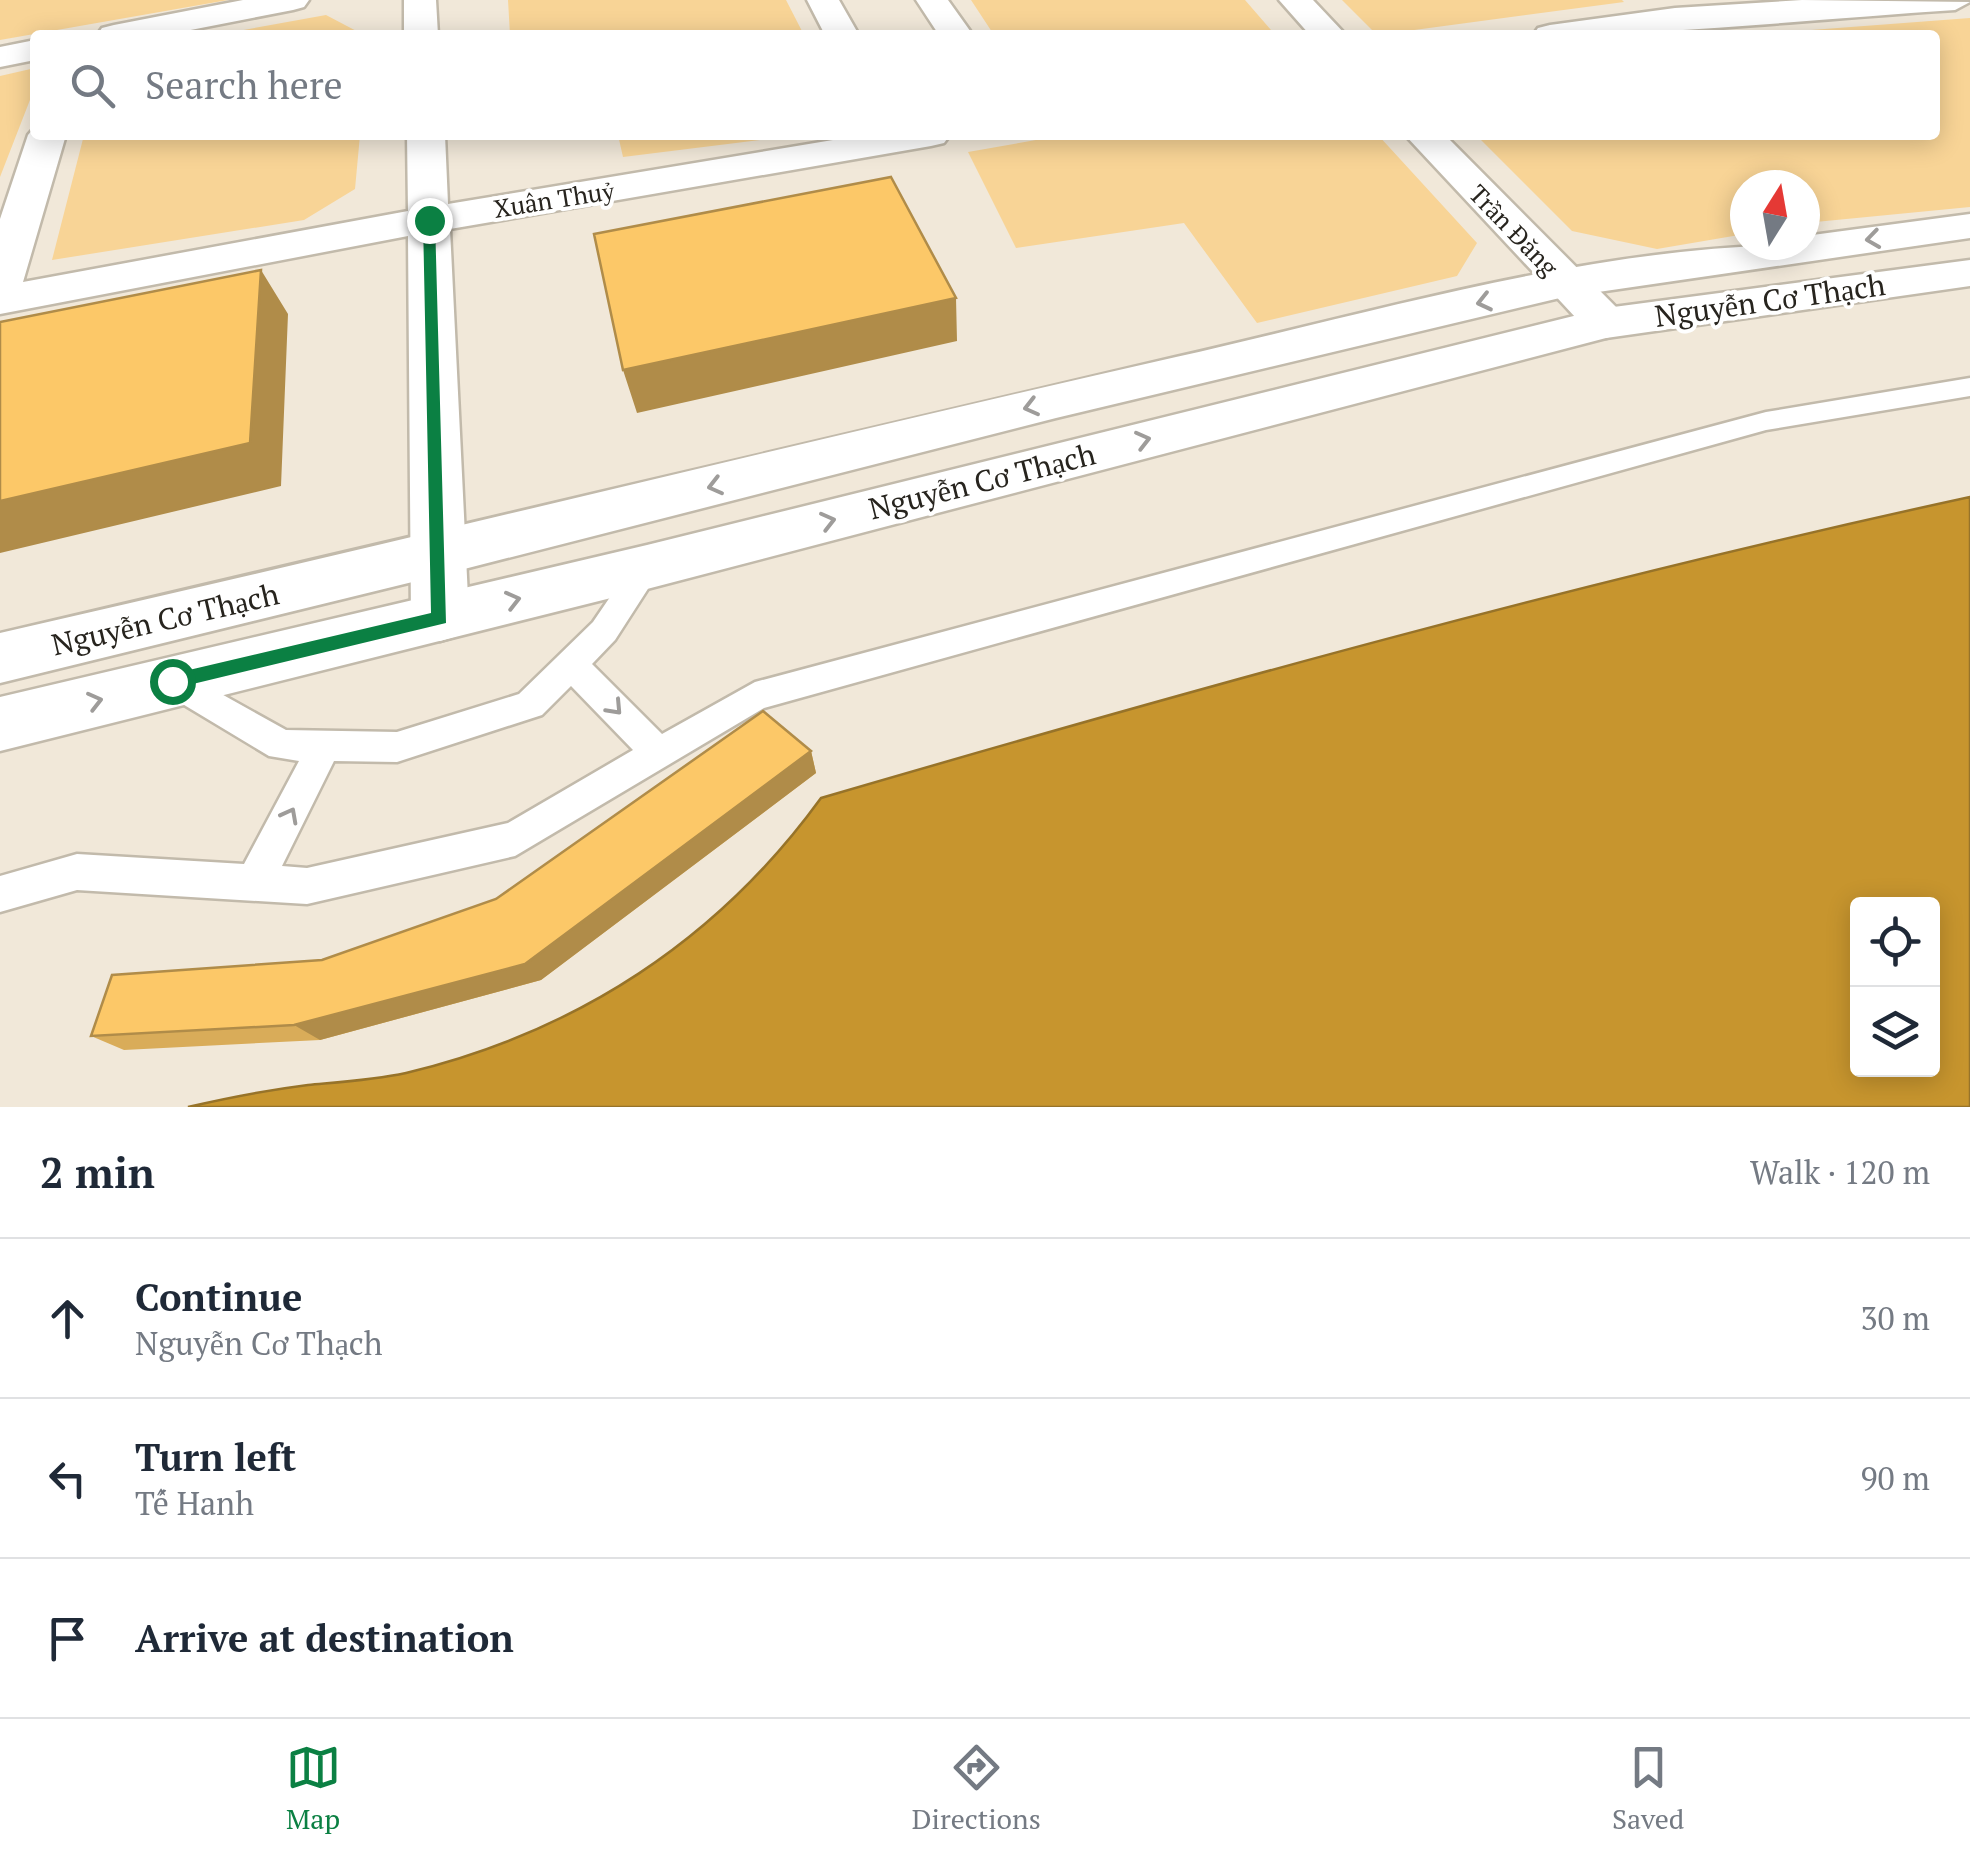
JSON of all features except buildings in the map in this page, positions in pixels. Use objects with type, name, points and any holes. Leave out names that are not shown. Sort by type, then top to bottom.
[{"type":"street","points":[[140,30],[293,0]]},
{"type":"street","points":[[420,0],[422,30]]},
{"type":"street","points":[[823,0],[839,30]]},
{"type":"street","points":[[932,0],[953,30]]},
{"type":"street","points":[[1295,0],[1324,30]]},
{"type":"street","points":[[1575,30],[1683,8],[1955,0]]},
{"type":"street","points":[[0,57],[30,51]]},
{"type":"street","points":[[0,285],[45,140]]},
{"type":"street","points":[[426,140],[440,618]]},
{"type":"street","name":"Xuân Thuỷ","points":[[0,300],[892,140]]},
{"type":"street","name":"Trần Đăng","points":[[1429,140],[1606,322]]},
{"type":"street","name":"Nguyễn Cơ Thạch","points":[[0,658],[438,555],[1056,401],[1564,283],[1970,226]]},
{"type":"street","name":"Nguyễn Cơ Thạch","points":[[0,724],[647,567],[1606,322],[1970,273]]},
{"type":"lane","points":[[0,894],[77,872],[308,886],[515,839],[755,696],[1766,421],[1970,387]]},
{"type":"lane","points":[[172,681],[281,746],[396,747],[530,705],[604,631],[647,567]]},
{"type":"lane","points":[[571,664],[658,753]]},
{"type":"lane","points":[[254,883],[324,746]]},
{"type":"shaded area","points":[[0,0],[228,0],[57,30],[30,30],[30,35],[0,40]]},
{"type":"shaded area","points":[[508,0],[786,0],[801,30],[510,30]]},
{"type":"shaded area","points":[[971,0],[1245,0],[1271,30],[991,30]]},
{"type":"shaded area","points":[[1342,0],[1624,2],[1414,30],[1372,30]]},
{"type":"shaded area","points":[[326,15],[354,30],[244,30]]},
{"type":"shaded area","points":[[1970,18],[1970,207],[1820,222],[1820,170],[1730,170],[1730,237],[1657,249],[1572,231],[1481,140],[1940,140],[1940,30],[1812,30]]},
{"type":"shaded area","points":[[30,69],[30,100],[0,177],[0,76]]},
{"type":"shaded area","points":[[83,140],[360,140],[355,189],[304,220],[52,260]]},
{"type":"shaded area","points":[[619,140],[761,140],[623,157]]},
{"type":"shaded area","points":[[1036,140],[1383,140],[1477,243],[1457,276],[1257,323],[1184,223],[1016,248],[968,152]]},
{"type":"shaded area","points":[[1970,497],[1970,1107],[188,1107],[278,1089],[406,1073],[528,1033],[639,973],[690,937],[781,849],[821,798],[1392,637],[1680,564]]},
{"type":"route","points":[[172,681],[440,618],[429,220]]}]
